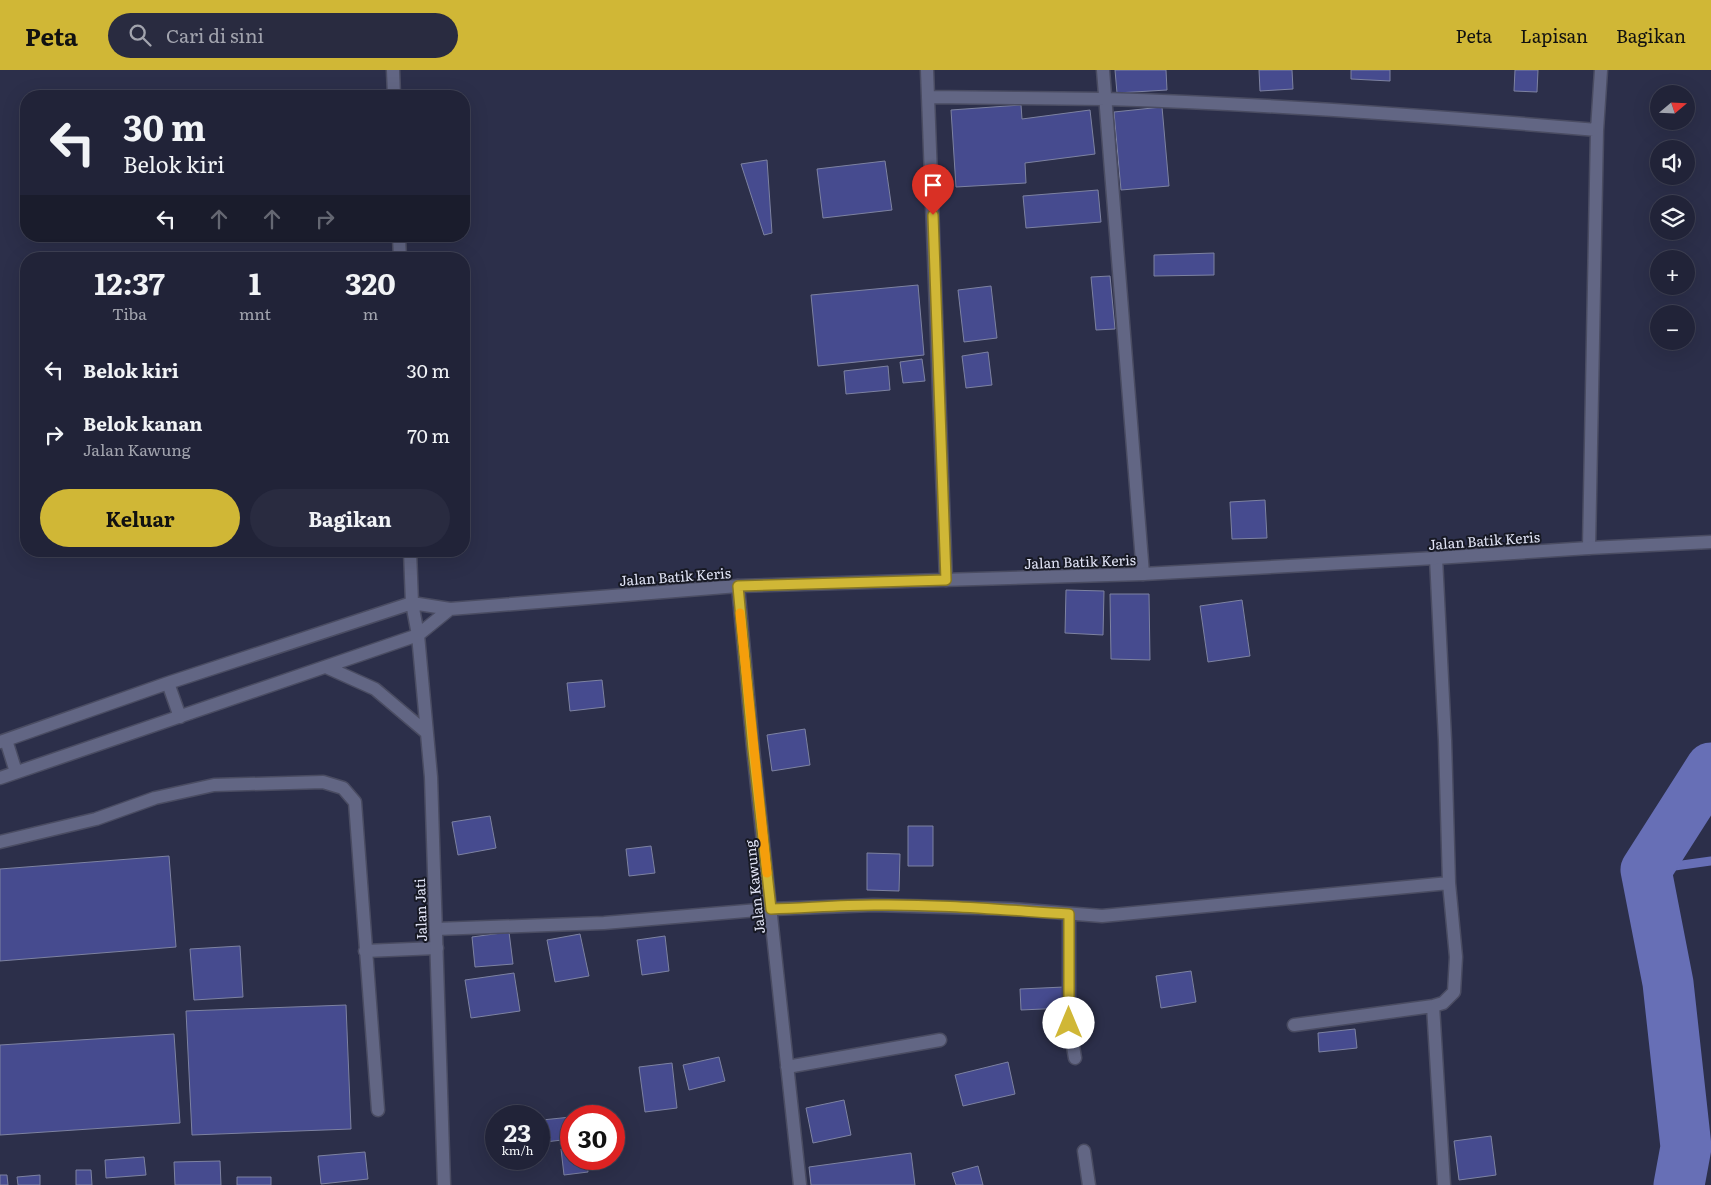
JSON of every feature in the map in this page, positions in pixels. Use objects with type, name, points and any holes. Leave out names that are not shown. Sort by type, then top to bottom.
[{"type":"street","points":[[393,70],[394,90]]},
{"type":"street","points":[[927,70],[946,580]]},
{"type":"street","points":[[1104,70],[1143,574]]},
{"type":"street","points":[[1589,548],[1597,130],[1601,70]]},
{"type":"street","points":[[928,97],[1106,99],[1341,110],[1597,130]]},
{"type":"street","name":"Jalan Batik Keris","points":[[412,603],[450,609],[738,586],[1143,574],[1711,542]]},
{"type":"street","name":"Jalan Jati","points":[[410,557],[412,603],[418,636],[431,777],[444,1185]]},
{"type":"street","points":[[1294,1025],[1433,1006],[1450,998],[1454,992],[1456,985],[1456,957],[1449,883],[1436,558]]},
{"type":"street","name":"Jalan Kawung","points":[[738,586],[753,749],[800,1185]]},
{"type":"street","points":[[16,772],[3,741],[412,603]]},
{"type":"street","points":[[0,778],[418,636],[450,609]]},
{"type":"street","points":[[326,667],[375,689],[427,733]]},
{"type":"street","points":[[168,684],[180,718]]},
{"type":"street","points":[[0,842],[96,819],[155,798],[214,785],[323,782],[343,788],[355,802],[378,1110]]},
{"type":"street","points":[[436,929],[604,922],[771,909],[874,905],[1111,915],[1449,883]]},
{"type":"street","points":[[1069,914],[1069,1023],[1075,1058]]},
{"type":"street","points":[[365,951],[437,948]]},
{"type":"street","points":[[1433,1006],[1444,1185]]},
{"type":"street","points":[[788,1067],[940,1040]]},
{"type":"street","points":[[1084,1151],[1089,1185]]},
{"type":"building","points":[[1115,70],[1166,70],[1167,90],[1117,93]]},
{"type":"building","points":[[1259,70],[1292,70],[1293,89],[1260,91]]},
{"type":"building","points":[[1351,70],[1390,70],[1390,81],[1351,79]]},
{"type":"building","points":[[1515,70],[1538,70],[1537,92],[1514,91]]},
{"type":"building","points":[[1021,105],[1022,119],[1090,110],[1095,154],[1025,163],[1026,183],[956,187],[951,110]]},
{"type":"building","points":[[1162,107],[1169,186],[1121,190],[1114,112]]},
{"type":"building","points":[[767,160],[772,233],[764,235],[741,164]]},
{"type":"building","points":[[885,161],[892,210],[823,218],[817,169]]},
{"type":"building","points":[[1098,190],[1101,222],[1026,228],[1023,196]]},
{"type":"building","points":[[1214,253],[1214,275],[1154,276],[1154,255]]},
{"type":"building","points":[[1110,276],[1115,329],[1096,330],[1091,277]]},
{"type":"building","points":[[918,285],[924,355],[818,366],[811,295]]},
{"type":"building","points":[[991,286],[997,338],[964,342],[958,290]]},
{"type":"building","points":[[988,352],[992,385],[966,388],[962,356]]},
{"type":"building","points":[[922,359],[925,381],[903,383],[900,362]]},
{"type":"building","points":[[888,366],[890,390],[846,394],[844,371]]},
{"type":"building","points":[[1265,500],[1267,538],[1232,539],[1230,502]]},
{"type":"building","points":[[1066,590],[1104,591],[1103,635],[1065,633]]},
{"type":"building","points":[[1110,594],[1149,594],[1150,660],[1111,659]]},
{"type":"building","points":[[1242,600],[1250,656],[1208,662],[1200,606]]},
{"type":"building","points":[[602,680],[605,707],[570,711],[567,683]]},
{"type":"building","points":[[805,729],[810,765],[772,771],[767,735]]},
{"type":"building","points":[[490,816],[496,848],[458,855],[452,822]]},
{"type":"building","points":[[908,826],[933,826],[933,866],[908,866]]},
{"type":"building","points":[[651,846],[655,873],[629,876],[626,849]]},
{"type":"building","points":[[867,853],[900,854],[899,891],[867,890]]},
{"type":"building","points":[[169,856],[176,947],[0,961],[0,869]]},
{"type":"building","points":[[509,932],[513,964],[475,967],[472,937]]},
{"type":"building","points":[[580,934],[589,976],[555,982],[547,940]]},
{"type":"building","points":[[665,936],[669,971],[642,975],[637,940]]},
{"type":"building","points":[[240,946],[243,997],[194,1000],[190,949]]},
{"type":"building","points":[[1191,971],[1196,1002],[1161,1008],[1156,976]]},
{"type":"building","points":[[514,973],[520,1011],[471,1018],[465,980]]},
{"type":"building","points":[[1064,987],[1065,1008],[1021,1010],[1020,989]]},
{"type":"building","points":[[346,1005],[351,1129],[192,1135],[186,1011]]},
{"type":"building","points":[[1355,1029],[1357,1048],[1319,1052],[1318,1033]]},
{"type":"building","points":[[174,1034],[180,1123],[0,1135],[0,1045]]},
{"type":"building","points":[[719,1057],[725,1081],[689,1090],[683,1065]]},
{"type":"building","points":[[1008,1062],[1015,1094],[963,1106],[955,1075]]},
{"type":"building","points":[[672,1063],[677,1108],[645,1112],[639,1067]]},
{"type":"building","points":[[844,1100],[851,1135],[813,1143],[806,1108]]},
{"type":"building","points":[[560,1118],[560,1140],[550,1141],[550,1119]]},
{"type":"building","points":[[1491,1136],[1496,1175],[1459,1180],[1454,1141]]},
{"type":"building","points":[[365,1152],[368,1179],[321,1184],[318,1156]]},
{"type":"building","points":[[911,1153],[915,1185],[811,1185],[809,1167]]},
{"type":"building","points":[[144,1157],[146,1175],[106,1178],[105,1160]]},
{"type":"building","points":[[220,1161],[221,1185],[175,1185],[174,1162]]},
{"type":"building","points":[[978,1166],[983,1185],[956,1185],[952,1173]]},
{"type":"building","points":[[76,1170],[91,1170],[92,1185],[76,1185]]},
{"type":"building","points":[[563,1170],[588,1170],[588,1172],[564,1175]]},
{"type":"building","points":[[0,1175],[7,1175],[8,1185],[0,1185]]},
{"type":"building","points":[[40,1175],[40,1185],[18,1185],[17,1177]]},
{"type":"building","points":[[237,1177],[271,1177],[271,1185],[237,1185]]},
{"type":"waterway","points":[[1679,1185],[1686,1147],[1668,983],[1646,870],[1711,768]]},
{"type":"waterway","points":[[1646,870],[1711,861]]},
{"type":"slow traffic","points":[[740,613],[767,873]]},
{"type":"route","points":[[933,215],[946,580],[738,586],[753,749],[771,909],[904,905],[1012,909],[1069,914],[1069,1023]]}]
